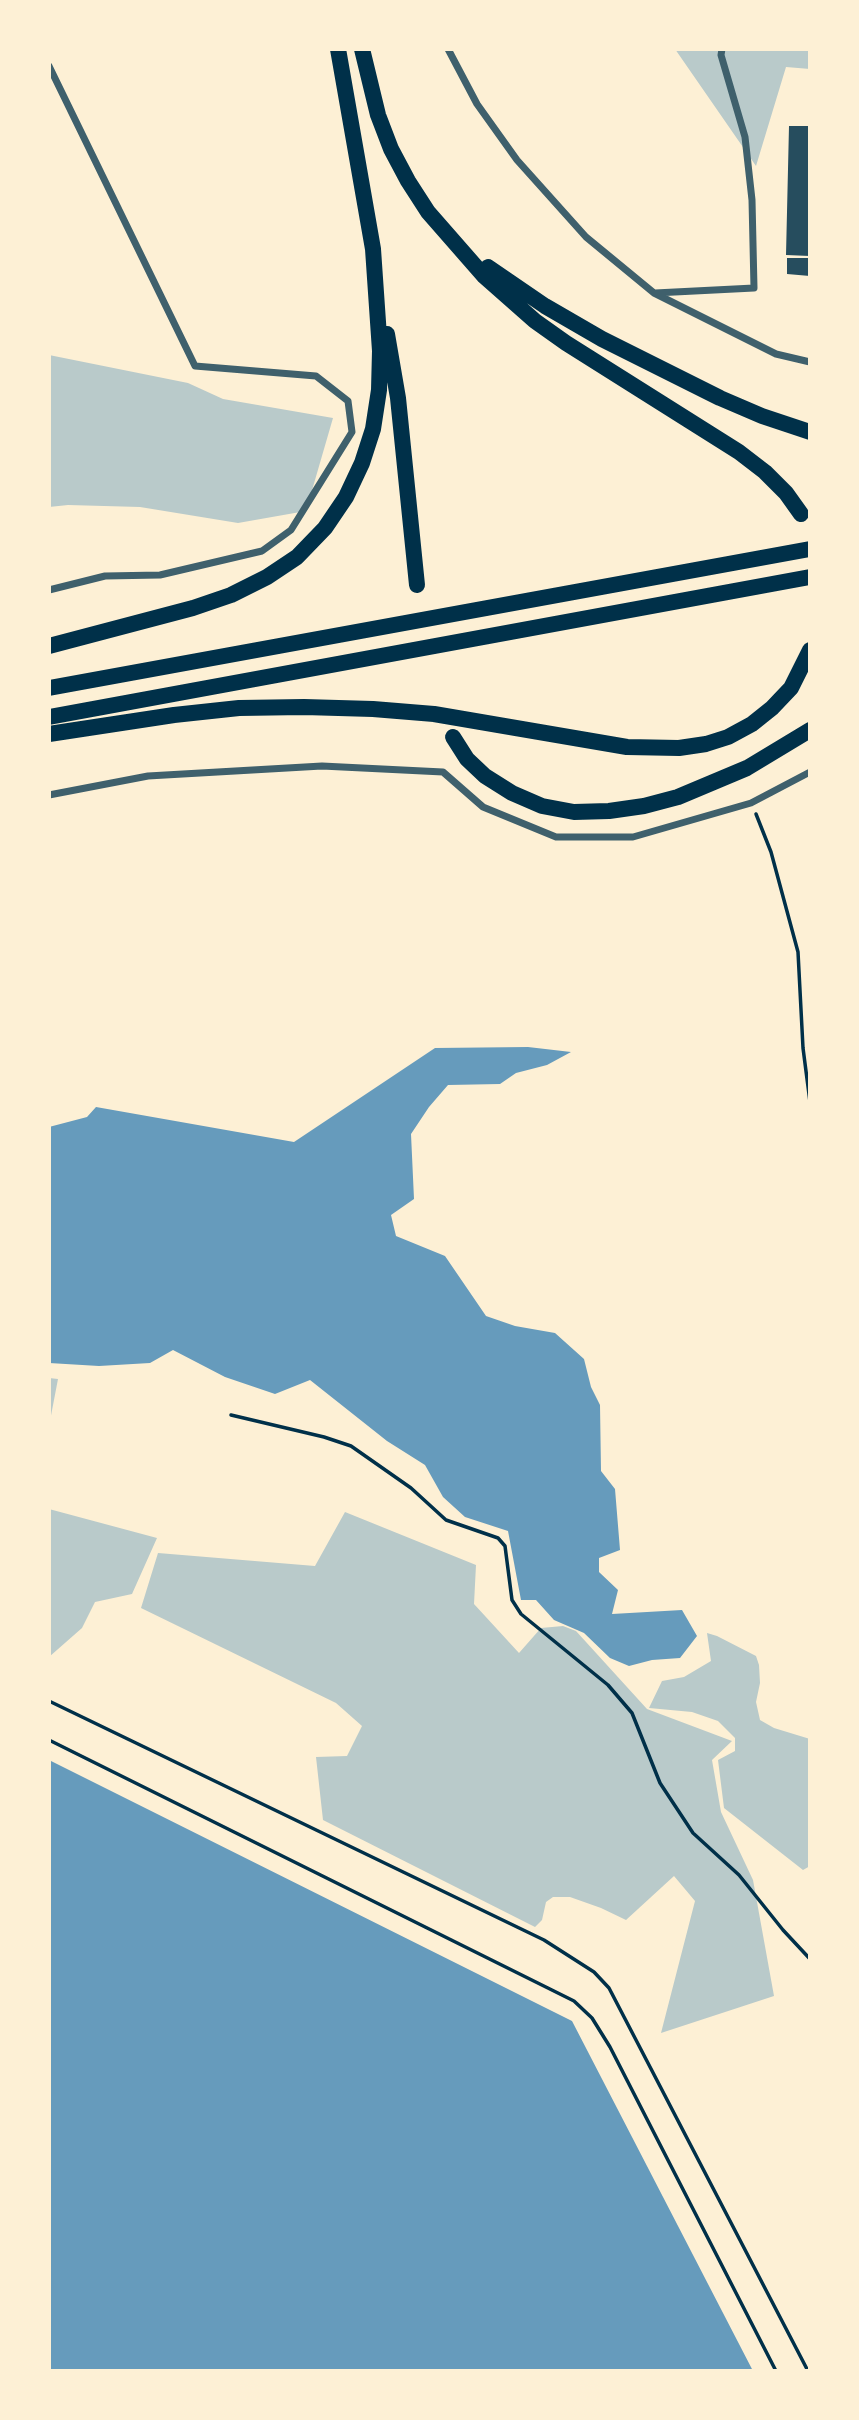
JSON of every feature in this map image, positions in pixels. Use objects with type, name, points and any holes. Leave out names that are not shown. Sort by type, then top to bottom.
[{"type":"highway","points":[[338,49],[398,398],[417,585]]},
{"type":"highway","points":[[362,49],[391,149],[428,212],[484,276],[566,343],[739,452],[765,472],[786,493],[801,514]]},
{"type":"highway","points":[[455,242],[511,284],[602,339],[720,398],[810,432]]},
{"type":"highway","points":[[49,646],[193,608],[231,595],[267,577],[297,557],[325,528],[346,497],[362,463],[373,429],[380,364],[373,249]]},
{"type":"highway","points":[[49,688],[810,549]]},
{"type":"highway","points":[[49,717],[810,577]]},
{"type":"highway","points":[[49,734],[239,708],[304,707],[434,714],[627,747],[680,748],[728,737],[752,724],[791,688],[810,650]]},
{"type":"highway","points":[[453,737],[467,759],[485,776],[512,793],[542,806],[575,812],[644,806],[678,797],[747,768],[810,730]]},
{"type":"street","points":[[448,49],[477,104],[517,160],[586,237],[654,293],[776,354],[810,362]]},
{"type":"street","points":[[654,293],[754,288],[752,200],[745,136],[721,55],[722,49]]},
{"type":"street","points":[[49,66],[195,366],[316,376],[348,401],[352,432],[291,530],[262,551],[160,575],[105,576],[49,590]]},
{"type":"street","points":[[49,795],[148,776],[321,766],[443,772],[483,807],[556,837],[633,837],[751,803],[810,772]]},
{"type":"path","points":[[751,803],[771,852],[798,952],[803,1048],[810,1102]]},
{"type":"path","points":[[232,1415],[351,1446],[411,1488],[446,1520],[498,1538],[505,1546],[512,1600],[521,1614],[608,1685],[632,1713],[660,1783],[693,1833],[739,1875],[810,1959]]},
{"type":"path","points":[[49,1701],[544,1940],[594,1972],[609,1988],[808,2371]]},
{"type":"path","points":[[49,1740],[574,2001],[592,2018],[610,2047],[776,2371]]},
{"type":"shaded area","points":[[675,49],[810,49],[810,69],[786,67],[756,166]]},
{"type":"shaded area","points":[[49,355],[188,383],[223,399],[333,418],[306,511],[238,523],[140,507],[49,507]]},
{"type":"shaded area","points":[[49,1378],[58,1379],[49,1426]]},
{"type":"shaded area","points":[[49,1509],[157,1538],[132,1594],[95,1602],[82,1628],[49,1657]]},
{"type":"shaded area","points":[[345,1512],[476,1565],[474,1604],[519,1653],[541,1628],[563,1626],[576,1631],[647,1709],[732,1741],[712,1760],[721,1812],[753,1880],[774,1996],[661,2033],[695,1901],[674,1876],[626,1920],[570,1897],[553,1897],[546,1902],[542,1920],[535,1927],[323,1820],[316,1757],[347,1756],[362,1726],[336,1703],[141,1608],[158,1553],[315,1566]]},
{"type":"shaded area","points":[[707,1633],[756,1656],[760,1683],[756,1702],[760,1720],[774,1728],[810,1739],[810,1866],[803,1870],[724,1808],[718,1760],[735,1751],[735,1738],[718,1721],[692,1712],[649,1708],[662,1681],[684,1677],[711,1661]]},
{"type":"water","points":[[528,1047],[571,1052],[547,1065],[516,1073],[500,1084],[448,1085],[429,1107],[411,1134],[414,1199],[391,1215],[396,1236],[445,1256],[486,1316],[515,1326],[555,1333],[584,1359],[591,1387],[600,1405],[601,1471],[615,1489],[620,1550],[599,1558],[599,1572],[618,1590],[612,1614],[682,1610],[697,1636],[680,1658],[652,1660],[629,1666],[610,1658],[584,1633],[554,1620],[536,1600],[521,1600],[508,1531],[465,1517],[443,1497],[425,1465],[387,1441],[310,1380],[275,1394],[225,1377],[173,1350],[150,1363],[99,1366],[49,1363],[49,1127],[87,1117],[96,1107],[294,1142],[435,1048]]},
{"type":"water","points":[[49,1760],[572,2021],[753,2371],[49,2371]]},
{"type":"building","points":[[789,126],[810,126],[810,256],[786,255]]},
{"type":"building","points":[[787,258],[810,258],[810,276],[787,274]]}]
